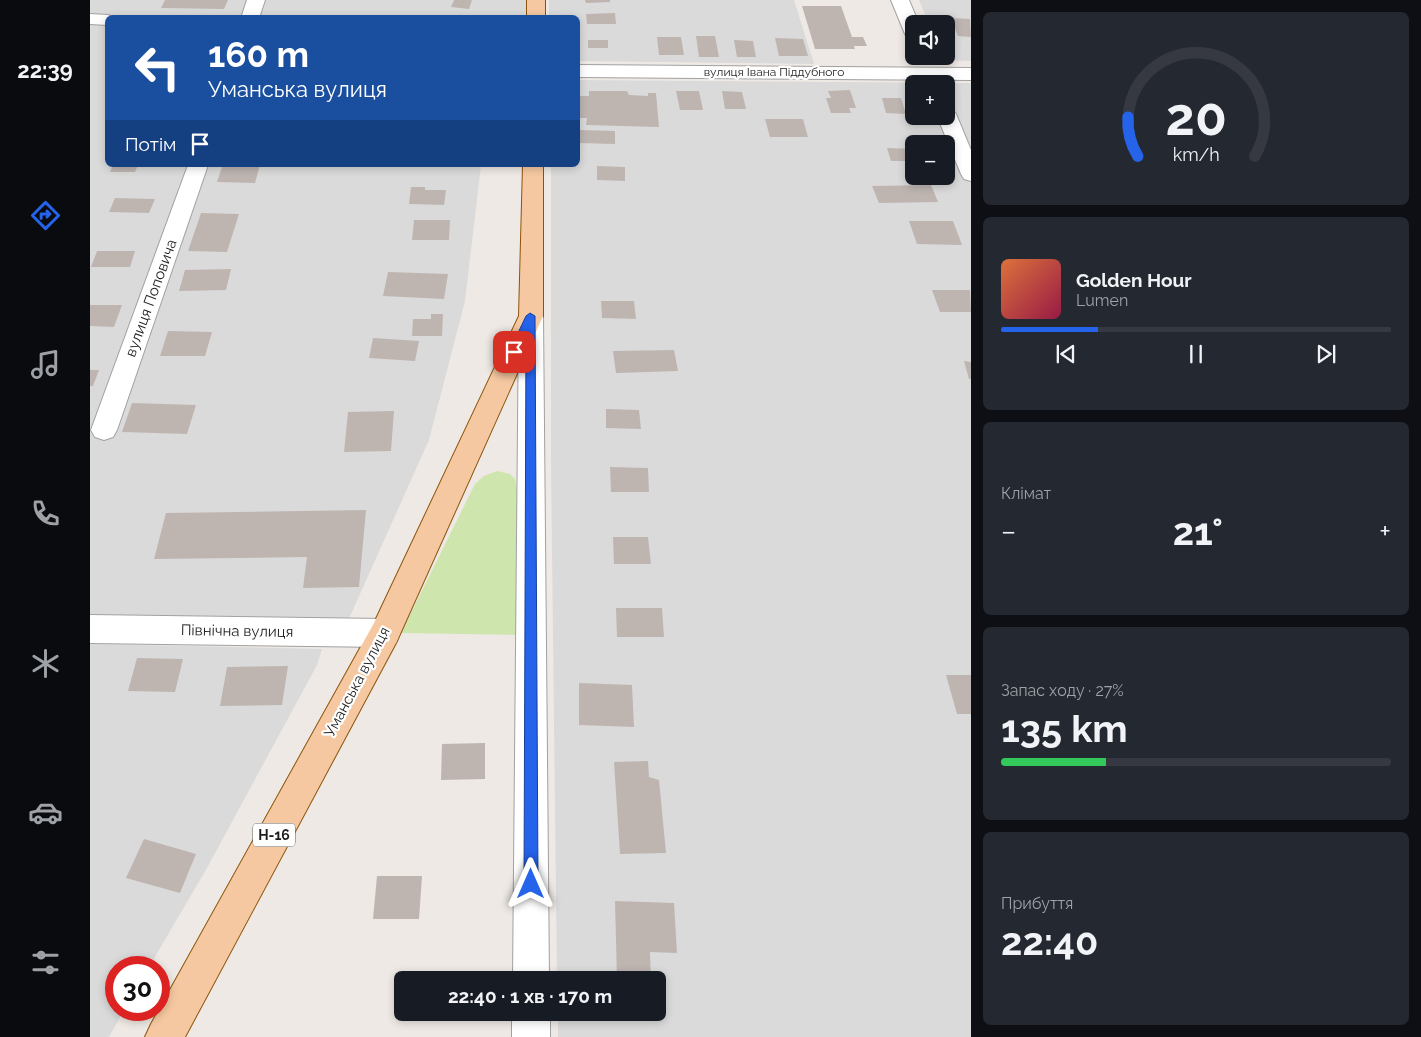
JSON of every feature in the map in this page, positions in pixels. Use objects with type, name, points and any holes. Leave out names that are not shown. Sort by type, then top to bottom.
[{"type":"main road","points":[[536,0],[536,15]]},
{"type":"main road","points":[[530,316],[533,167]]},
{"type":"main road","name":"Уманська вулиця","points":[[164,1037],[385,633],[530,316]]},
{"type":"street","points":[[251,15],[256,0]]},
{"type":"street","points":[[900,0],[906,15]]},
{"type":"street","points":[[90,19],[105,20]]},
{"type":"street","name":"вулиця Івана Піддубного","points":[[580,71],[905,78]]},
{"type":"street","name":"вулиця Івана Піддубного","points":[[955,76],[971,74]]},
{"type":"street","points":[[951,125],[971,174]]},
{"type":"street","name":"вулиця Поповича","points":[[104,430],[197,167]]},
{"type":"street","points":[[530,316],[531,971]]},
{"type":"street","name":"Північна вулиця","points":[[90,629],[385,633]]},
{"type":"street","points":[[531,1021],[531,1037]]},
{"type":"shaded area","points":[[90,0],[536,0],[536,15],[105,15],[105,167],[481,167],[465,301],[429,440],[347,623],[90,629]]},
{"type":"shaded area","points":[[549,0],[794,0],[814,64],[580,61],[580,15],[549,15]]},
{"type":"shaded area","points":[[919,0],[971,0],[971,61],[955,60],[955,15],[925,15]]},
{"type":"shaded area","points":[[580,80],[905,82],[905,125],[955,125],[955,83],[971,83],[971,1037],[558,1037],[558,1021],[666,1021],[666,971],[557,971],[551,463],[551,167],[580,167]]},
{"type":"shaded area","points":[[90,644],[322,649],[317,665],[207,868],[155,956],[105,956],[105,1021],[118,1021],[109,1037],[90,1037]]},
{"type":"green space","points":[[497,471],[510,474],[515,479],[517,491],[521,635],[401,633],[475,484],[484,476]]},
{"type":"building","points":[[165,0],[228,0],[224,9],[161,8]]},
{"type":"building","points":[[454,0],[472,0],[469,9],[451,7]]},
{"type":"building","points":[[585,0],[610,0],[610,2],[586,3]]},
{"type":"building","points":[[802,6],[841,6],[852,37],[863,37],[867,46],[854,46],[855,49],[815,49]]},
{"type":"building","points":[[615,13],[616,24],[587,24],[586,14]]},
{"type":"building","points":[[955,18],[970,19],[971,37],[958,36],[955,28]]},
{"type":"building","points":[[696,36],[715,36],[719,57],[699,57]]},
{"type":"building","points":[[657,37],[681,37],[684,55],[659,55]]},
{"type":"building","points":[[775,38],[803,39],[808,56],[779,56]]},
{"type":"building","points":[[588,40],[608,40],[608,48],[588,48]]},
{"type":"building","points":[[734,40],[753,41],[756,57],[737,57]]},
{"type":"building","points":[[850,90],[856,108],[849,108],[851,113],[831,113],[826,98],[831,98],[828,91]]},
{"type":"building","points":[[589,91],[627,91],[629,95],[648,96],[648,93],[656,93],[659,127],[586,125],[587,118],[580,118],[580,96],[589,96]]},
{"type":"building","points":[[676,91],[699,91],[703,110],[680,110]]},
{"type":"building","points":[[722,91],[742,92],[746,109],[725,109]]},
{"type":"building","points":[[882,98],[901,98],[905,114],[886,113]]},
{"type":"building","points":[[765,119],[803,119],[808,137],[770,137]]},
{"type":"building","points":[[580,130],[615,131],[615,144],[580,143]]},
{"type":"building","points":[[887,148],[905,149],[905,161],[891,161]]},
{"type":"building","points":[[597,166],[625,167],[625,181],[597,180]]},
{"type":"building","points":[[112,167],[137,167],[135,172],[110,172]]},
{"type":"building","points":[[222,167],[259,167],[255,183],[217,182]]},
{"type":"building","points":[[931,185],[938,202],[879,203],[872,186]]},
{"type":"building","points":[[411,187],[425,187],[425,190],[446,190],[444,205],[409,204]]},
{"type":"building","points":[[115,198],[155,199],[149,213],[109,212]]},
{"type":"building","points":[[201,213],[239,214],[227,252],[188,251]]},
{"type":"building","points":[[414,220],[450,220],[449,240],[412,240]]},
{"type":"building","points":[[909,221],[953,221],[962,245],[917,244]]},
{"type":"building","points":[[97,251],[135,251],[130,267],[91,267]]},
{"type":"building","points":[[231,269],[226,290],[179,291],[185,270]]},
{"type":"building","points":[[388,272],[448,274],[444,299],[383,296]]},
{"type":"building","points":[[932,290],[970,290],[971,312],[940,312]]},
{"type":"building","points":[[601,301],[634,301],[636,319],[602,318]]},
{"type":"building","points":[[90,305],[122,305],[114,327],[90,326]]},
{"type":"building","points":[[431,314],[443,314],[442,336],[412,336],[413,319],[431,319]]},
{"type":"building","points":[[168,331],[212,332],[205,356],[160,356]]},
{"type":"building","points":[[373,338],[419,341],[415,361],[369,358]]},
{"type":"building","points":[[674,350],[678,371],[616,373],[613,351]]},
{"type":"building","points":[[964,361],[971,362],[971,379],[969,379]]},
{"type":"building","points":[[90,370],[99,370],[93,386],[90,386]]},
{"type":"building","points":[[132,403],[196,405],[187,434],[122,432]]},
{"type":"building","points":[[606,409],[639,410],[641,429],[606,428]]},
{"type":"building","points":[[394,411],[391,451],[344,452],[348,412]]},
{"type":"building","points":[[610,467],[648,468],[649,492],[611,492]]},
{"type":"building","points":[[366,510],[359,587],[303,588],[307,557],[154,559],[166,513]]},
{"type":"building","points":[[613,537],[648,537],[651,564],[614,564]]},
{"type":"building","points":[[616,608],[662,608],[664,637],[617,637]]},
{"type":"building","points":[[137,658],[183,659],[175,692],[128,691]]},
{"type":"building","points":[[288,666],[282,705],[220,706],[227,667]]},
{"type":"building","points":[[946,675],[971,675],[971,714],[957,714]]},
{"type":"building","points":[[579,683],[632,685],[634,727],[579,725]]},
{"type":"building","points":[[485,743],[485,779],[441,780],[442,744]]},
{"type":"building","points":[[648,761],[649,777],[659,780],[666,853],[620,854],[614,762]]},
{"type":"building","points":[[144,839],[196,854],[180,893],[126,878]]},
{"type":"building","points":[[377,876],[422,876],[419,919],[373,919]]},
{"type":"building","points":[[615,901],[674,903],[677,953],[650,952],[651,971],[617,971]]},
{"type":"route","points":[[514,352],[530,316],[531,884]]}]
